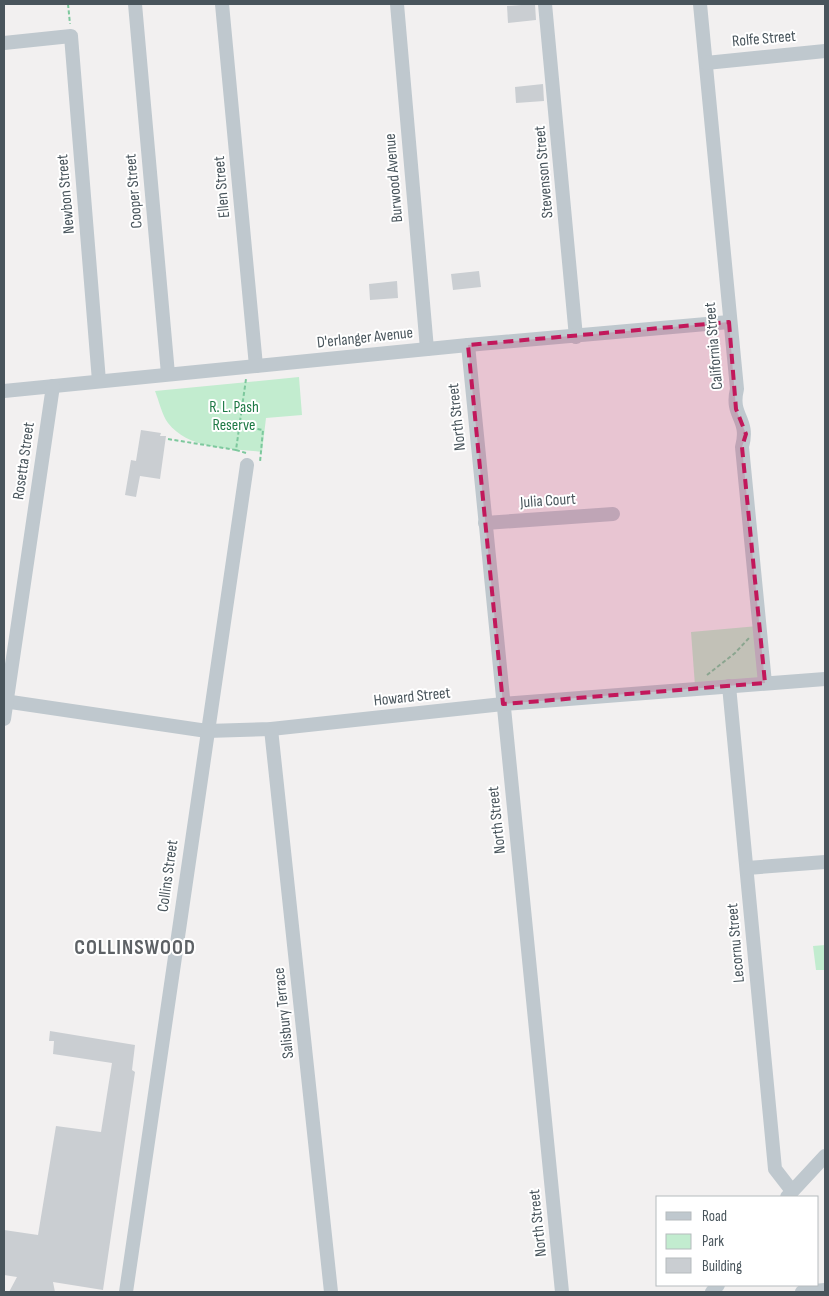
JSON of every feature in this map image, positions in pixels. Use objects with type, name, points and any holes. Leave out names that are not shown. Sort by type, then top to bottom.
[{"type":"street","name":"Cooper Street","points":[[135,4],[168,374]]},
{"type":"street","name":"Ellen Street","points":[[222,4],[256,366]]},
{"type":"street","name":"Burwood Avenue","points":[[396,4],[427,349]]},
{"type":"street","name":"Stevenson Street","points":[[545,4],[576,337]]},
{"type":"street","name":"California Street","points":[[700,4],[729,322],[737,389],[734,400],[746,434],[742,447],[765,683]]},
{"type":"street","points":[[4,43],[71,36]]},
{"type":"street","name":"Newbon Street","points":[[71,36],[99,381]]},
{"type":"street","name":"Rolfe Street","points":[[706,62],[825,51]]},
{"type":"street","name":"D'erlanger Avenue","points":[[4,391],[468,345],[576,337],[729,322]]},
{"type":"street","name":"North Street","points":[[468,345],[562,1292]]},
{"type":"street","name":"Rosetta Street","points":[[4,719],[5,701],[53,386]]},
{"type":"street","name":"Collins Street","points":[[126,1292],[247,465]]},
{"type":"street","name":"Julia Court","points":[[485,523],[613,514]]},
{"type":"street","name":"Howard Street","points":[[5,701],[207,731],[271,729],[503,704],[825,679]]},
{"type":"street","name":"Lecornu Street","points":[[729,686],[775,1169],[789,1194]]},
{"type":"street","name":"Salisbury Terrace","points":[[271,729],[331,1292]]},
{"type":"street","points":[[746,868],[825,862]]},
{"type":"street","points":[[789,1194],[825,1156]]},
{"type":"street","points":[[802,1292],[825,1290]]},
{"type":"path","points":[[68,4],[71,36]]},
{"type":"path","points":[[236,450],[246,379]]},
{"type":"path","points":[[168,439],[246,451],[247,465],[259,467],[264,430],[246,427],[241,421]]},
{"type":"path","points":[[701,688],[700,680],[719,667],[756,630],[760,630]]},
{"type":"highlighted area","points":[[729,322],[736,409],[746,434],[742,447],[765,683],[503,704],[468,345]]},
{"type":"green space","name":"R. L. Pash Reserve","points":[[299,377],[302,415],[266,418],[262,452],[211,446],[187,438],[168,423],[155,391]]},
{"type":"green space","points":[[758,626],[762,680],[695,686],[691,632]]},
{"type":"green space","points":[[825,945],[825,970],[816,970],[813,946]]},
{"type":"building","points":[[535,4],[536,20],[508,23],[507,6]]},
{"type":"building","points":[[543,84],[544,101],[516,103],[515,87]]},
{"type":"building","points":[[479,271],[481,287],[453,290],[451,274]]},
{"type":"building","points":[[397,281],[398,298],[370,300],[369,284]]},
{"type":"building","points":[[141,430],[161,433],[160,436],[166,436],[160,479],[140,476],[136,497],[125,495],[131,460],[136,461]]},
{"type":"building","points":[[50,1031],[135,1045],[132,1070],[135,1072],[103,1290],[53,1282],[55,1292],[9,1292],[17,1277],[4,1275],[4,1230],[38,1235],[56,1126],[101,1132],[112,1063],[53,1054],[54,1041],[49,1041]]},
{"type":"district","name":"COLLINSWOOD","points":[[135,947]]}]
